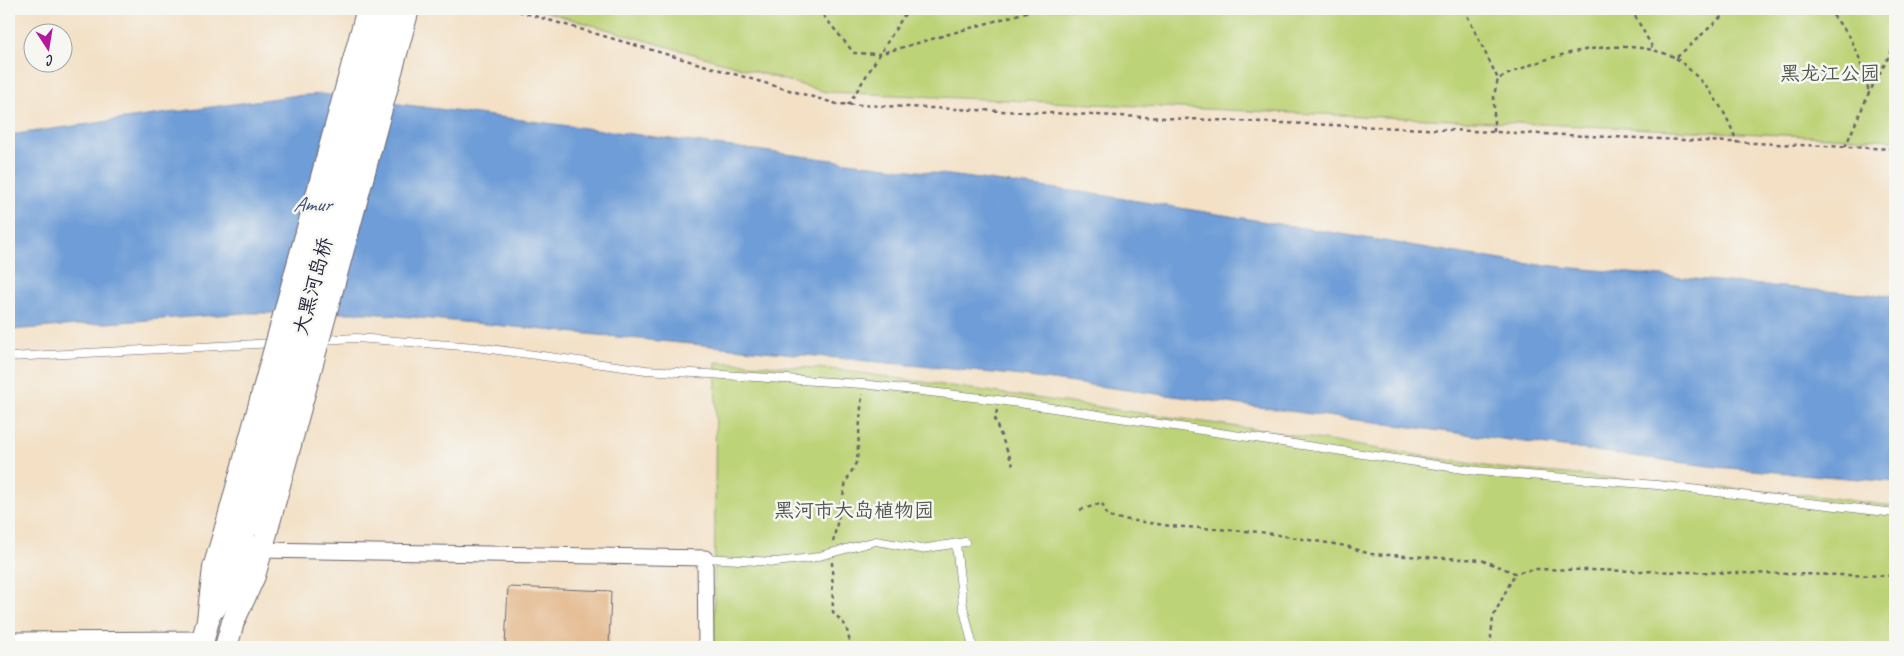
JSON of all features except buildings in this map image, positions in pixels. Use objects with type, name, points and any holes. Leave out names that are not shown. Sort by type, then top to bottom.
[{"type":"main road","points":[[226,647],[233,622],[254,576],[249,536],[368,9]]},
{"type":"main road","name":"大黑河岛桥","points":[[249,536],[389,9]]},
{"type":"main road","points":[[204,635],[249,536],[408,9]]},
{"type":"main road","points":[[204,635],[214,568],[249,536]]},
{"type":"main road","points":[[233,622],[234,571]]},
{"type":"street","points":[[249,536],[705,558],[706,647]]},
{"type":"street","points":[[9,640],[37,644],[204,635]]},
{"type":"lane","points":[[9,357],[356,338],[476,347],[646,370],[862,384],[998,400],[1477,471],[1657,485],[1895,513]]},
{"type":"lane","points":[[705,558],[775,562],[812,558],[876,541],[921,549],[965,542]]},
{"type":"lane","points":[[956,544],[963,606],[973,647]]},
{"type":"path","points":[[510,9],[837,104],[1895,149]]},
{"type":"path","points":[[818,9],[854,53],[879,54],[1036,9]]},
{"type":"path","points":[[848,104],[908,9]]},
{"type":"path","points":[[1464,9],[1498,79],[1494,95],[1494,133]]},
{"type":"path","points":[[1631,9],[1654,50]]},
{"type":"path","points":[[1676,58],[1730,9]]},
{"type":"path","points":[[1828,9],[1850,37],[1858,54],[1869,93]]},
{"type":"path","points":[[1845,147],[1869,93],[1895,45]]},
{"type":"path","points":[[1498,79],[1574,52],[1607,48],[1654,50],[1676,58],[1694,72],[1711,91],[1728,118],[1737,143]]},
{"type":"path","points":[[851,647],[846,626],[832,612],[832,552],[846,482],[857,461],[862,384]]},
{"type":"path","points":[[998,400],[995,421],[1013,465]]},
{"type":"path","points":[[1080,510],[1102,504],[1108,517],[1172,526],[1260,532],[1346,546],[1370,554],[1416,558],[1474,559],[1515,573],[1535,569],[1895,576]]},
{"type":"path","points":[[1490,647],[1493,617],[1515,573]]},
{"type":"green space","name":"黑龙江公园","points":[[536,9],[1895,9],[1895,140],[826,92]]},
{"type":"green space","name":"黑河市大岛植物园","points":[[716,362],[831,369],[1260,430],[1498,468],[1807,495],[1895,506],[1895,647],[714,647]]},
{"type":"water","name":"Amur","points":[[322,94],[1088,193],[1520,263],[1895,296],[1895,482],[1716,467],[1013,375],[369,313],[246,313],[9,330],[9,135],[291,96]]}]
